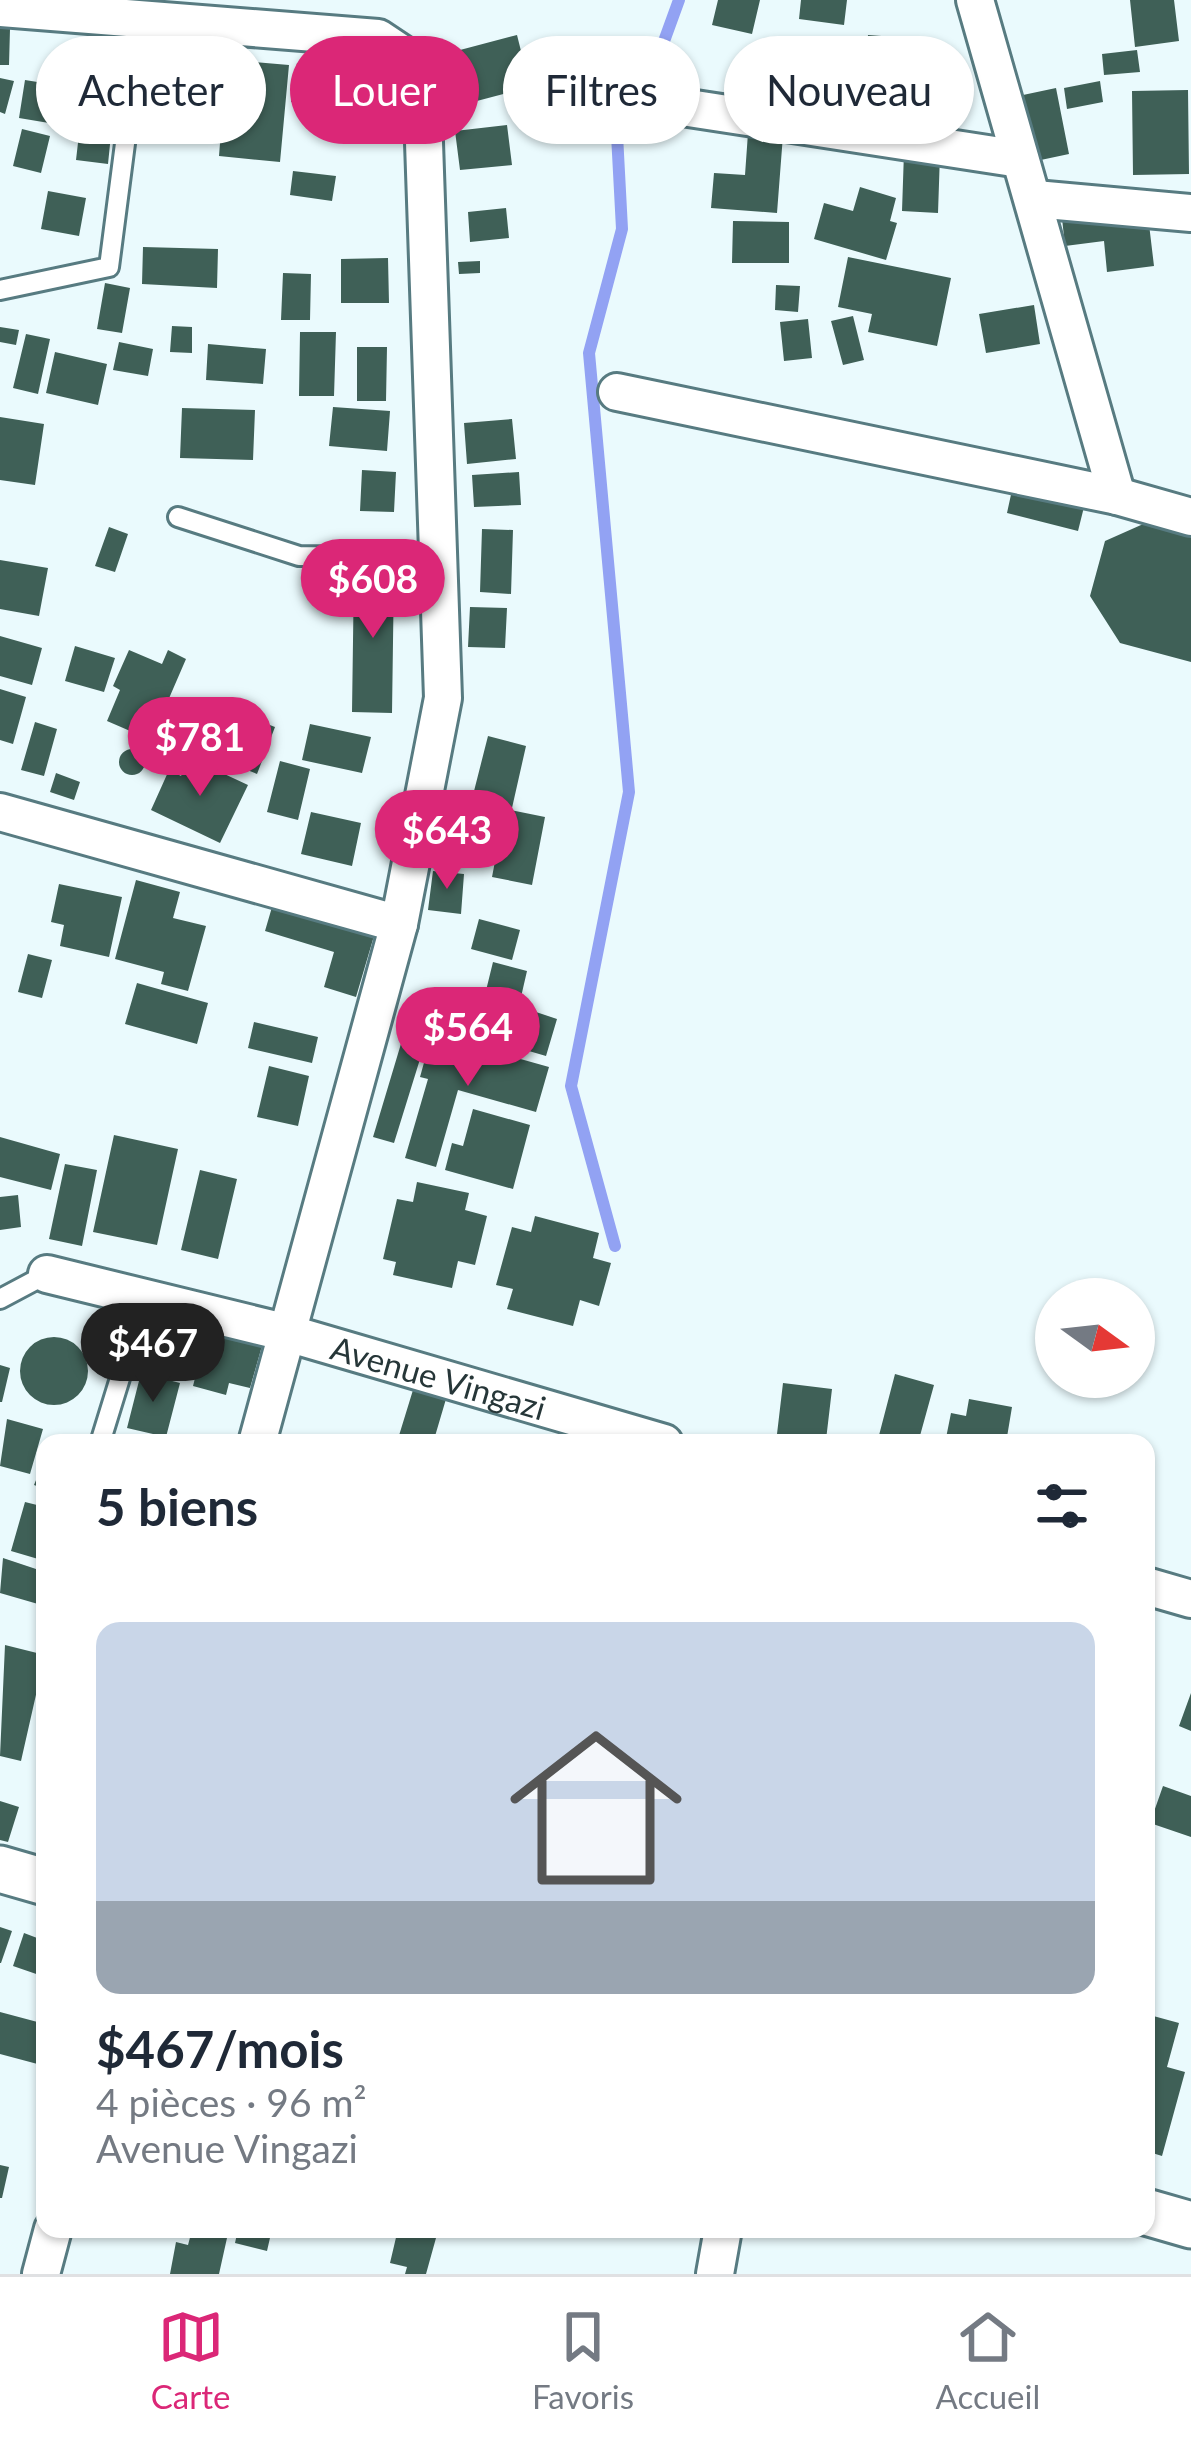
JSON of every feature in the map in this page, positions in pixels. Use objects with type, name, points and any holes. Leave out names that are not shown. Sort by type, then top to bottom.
[{"type":"street","points":[[975,0],[1117,496]]},
{"type":"street","points":[[0,8],[378,38],[408,58],[422,84],[442,698],[399,924],[259,1434]]},
{"type":"street","points":[[700,110],[1020,159]]},
{"type":"street","points":[[1035,199],[1191,213]]},
{"type":"street","points":[[617,392],[1117,496],[1191,517]]},
{"type":"street","points":[[0,812],[399,924]]},
{"type":"street","name":"Avenue Vingazi","points":[[47,1274],[284,1332],[633,1434]]},
{"type":"street","points":[[1155,1589],[1191,1599]]},
{"type":"street","points":[[0,1869],[36,1879]]},
{"type":"street","points":[[1155,2215],[1191,2225]]},
{"type":"street","points":[[41,2274],[51,2238]]},
{"type":"street","points":[[715,2274],[721,2238]]},
{"type":"lane","points":[[0,290],[109,267],[141,20]]},
{"type":"lane","points":[[178,517],[299,556],[438,558]]},
{"type":"lane","points":[[0,1299],[47,1274]]},
{"type":"lane","points":[[103,1434],[145,1297]]},
{"type":"building","points":[[718,0],[760,0],[752,34],[712,25]]},
{"type":"building","points":[[801,0],[847,0],[844,25],[799,19]]},
{"type":"building","points":[[1130,0],[1174,0],[1179,41],[1135,47]]},
{"type":"building","points":[[132,27],[185,32],[185,36],[131,36]]},
{"type":"building","points":[[0,28],[10,29],[9,65],[0,65]]},
{"type":"building","points":[[503,39],[503,94],[479,100],[479,45]]},
{"type":"building","points":[[1137,50],[1140,72],[1104,75],[1102,54]]},
{"type":"building","points":[[266,63],[289,65],[280,162],[219,156],[220,144],[266,144]]},
{"type":"building","points":[[0,78],[14,81],[5,114],[0,112]]},
{"type":"building","points":[[25,80],[36,82],[36,121],[19,118]]},
{"type":"building","points":[[1100,81],[1103,102],[1067,109],[1064,88]]},
{"type":"building","points":[[1056,88],[1069,154],[1036,161],[1023,95]]},
{"type":"building","points":[[1188,90],[1189,174],[1133,175],[1132,91]]},
{"type":"building","points":[[503,125],[503,144],[509,144],[512,165],[460,170],[457,144],[479,144],[479,128]]},
{"type":"building","points":[[22,129],[36,132],[36,144],[48,144],[41,173],[13,166]]},
{"type":"building","points":[[78,144],[110,144],[108,164],[76,160]]},
{"type":"building","points":[[747,144],[782,144],[777,213],[711,208],[714,173],[745,175]]},
{"type":"building","points":[[904,152],[940,154],[938,213],[902,211]]},
{"type":"building","points":[[293,171],[336,176],[332,201],[290,195]]},
{"type":"building","points":[[860,187],[896,198],[890,221],[897,223],[886,260],[814,239],[824,203],[853,211]]},
{"type":"building","points":[[48,191],[86,198],[79,236],[41,229]]},
{"type":"building","points":[[1146,199],[1154,266],[1107,272],[1104,241],[1065,246],[1061,209]]},
{"type":"building","points":[[506,208],[509,238],[470,242],[468,212]]},
{"type":"building","points":[[733,221],[789,222],[789,263],[732,263]]},
{"type":"building","points":[[143,247],[218,249],[217,288],[142,284]]},
{"type":"building","points":[[848,257],[951,278],[937,346],[868,332],[872,314],[838,307]]},
{"type":"building","points":[[388,258],[389,303],[341,303],[341,259]]},
{"type":"building","points":[[480,261],[480,273],[459,274],[458,262]]},
{"type":"building","points":[[283,273],[311,274],[310,320],[281,320]]},
{"type":"building","points":[[105,283],[130,288],[122,333],[97,329]]},
{"type":"building","points":[[776,285],[800,286],[798,312],[775,310]]},
{"type":"building","points":[[1034,305],[1040,344],[986,353],[979,314]]},
{"type":"building","points":[[853,316],[864,360],[843,365],[831,321]]},
{"type":"building","points":[[808,319],[812,358],[784,361],[780,322]]},
{"type":"building","points":[[172,326],[192,327],[192,353],[170,352]]},
{"type":"building","points":[[0,327],[19,330],[16,345],[0,342]]},
{"type":"building","points":[[300,332],[336,332],[334,396],[299,396]]},
{"type":"building","points":[[26,334],[50,339],[38,394],[13,388]]},
{"type":"building","points":[[119,342],[153,349],[148,376],[113,370]]},
{"type":"building","points":[[208,344],[266,349],[263,384],[206,380]]},
{"type":"building","points":[[357,347],[387,347],[386,401],[357,401]]},
{"type":"building","points":[[55,352],[107,364],[98,405],[46,393]]},
{"type":"building","points":[[333,407],[390,411],[387,451],[329,446]]},
{"type":"building","points":[[182,408],[255,410],[253,460],[180,458]]},
{"type":"building","points":[[0,417],[44,424],[35,485],[0,480]]},
{"type":"building","points":[[512,419],[516,459],[467,464],[464,423]]},
{"type":"building","points":[[362,470],[396,472],[394,512],[360,511]]},
{"type":"building","points":[[519,472],[521,505],[474,507],[472,475]]},
{"type":"building","points":[[1012,490],[1084,507],[1078,531],[1007,513]]},
{"type":"building","points":[[1150,521],[1191,532],[1191,662],[1120,643],[1090,596],[1105,541]]},
{"type":"building","points":[[109,527],[128,534],[115,572],[95,566]]},
{"type":"building","points":[[482,529],[513,530],[511,594],[480,592]]},
{"type":"building","points":[[0,560],[48,568],[39,616],[0,609]]},
{"type":"building","points":[[354,570],[394,570],[392,713],[352,712]]},
{"type":"building","points":[[470,607],[507,608],[505,648],[468,647]]},
{"type":"building","points":[[0,636],[42,648],[32,685],[0,676]]},
{"type":"building","points":[[75,646],[115,658],[104,692],[65,681]]},
{"type":"building","points":[[129,650],[162,664],[168,650],[186,659],[151,740],[107,721],[120,690],[113,686]]},
{"type":"building","points":[[0,689],[26,697],[13,744],[0,740]]},
{"type":"building","points":[[210,702],[275,727],[257,774],[193,748]]},
{"type":"building","points":[[35,722],[57,729],[44,776],[21,770]]},
{"type":"building","points":[[310,724],[371,737],[362,773],[302,760]]},
{"type":"building","points":[[163,728],[185,734],[175,769],[152,762]]},
{"type":"building","points":[[488,736],[526,746],[512,808],[472,799]]},
{"type":"building","points":[[132,749],[145,762],[132,775],[119,762]]},
{"type":"building","points":[[190,758],[248,785],[220,843],[151,810],[169,770],[181,776]]},
{"type":"building","points":[[280,761],[310,769],[298,820],[267,812]]},
{"type":"building","points":[[56,773],[80,782],[74,800],[50,792]]},
{"type":"building","points":[[505,809],[545,817],[532,885],[492,877]]},
{"type":"building","points":[[311,812],[361,823],[352,866],[301,854]]},
{"type":"building","points":[[433,871],[464,874],[461,914],[428,910]]},
{"type":"building","points":[[136,880],[180,892],[173,918],[206,926],[188,991],[161,984],[164,972],[115,959]]},
{"type":"building","points":[[59,884],[122,897],[109,957],[60,946],[64,925],[51,922]]},
{"type":"building","points":[[277,890],[379,919],[356,997],[324,987],[334,952],[265,931]]},
{"type":"building","points":[[479,919],[520,930],[512,960],[471,949]]},
{"type":"building","points":[[28,954],[52,960],[42,998],[18,992]]},
{"type":"building","points":[[493,962],[527,971],[515,1023],[480,1015]]},
{"type":"building","points":[[137,983],[208,1003],[197,1044],[125,1024]]},
{"type":"building","points":[[533,1011],[557,1019],[546,1056],[522,1049]]},
{"type":"building","points":[[254,1022],[318,1037],[312,1063],[248,1048]]},
{"type":"building","points":[[432,1034],[549,1067],[536,1112],[458,1090],[436,1167],[405,1158],[428,1079],[420,1077]]},
{"type":"building","points":[[403,1037],[425,1043],[394,1143],[373,1137]]},
{"type":"building","points":[[269,1066],[309,1076],[298,1126],[257,1117]]},
{"type":"building","points":[[473,1109],[530,1125],[513,1189],[445,1170],[452,1143],[463,1146]]},
{"type":"building","points":[[114,1135],[178,1149],[157,1245],[93,1232]]},
{"type":"building","points":[[0,1137],[60,1154],[51,1190],[0,1177]]},
{"type":"building","points":[[65,1164],[97,1170],[82,1246],[49,1239]]},
{"type":"building","points":[[200,1170],[237,1179],[218,1259],[181,1250]]},
{"type":"building","points":[[417,1182],[469,1193],[465,1210],[487,1216],[475,1265],[458,1261],[452,1288],[393,1275],[396,1262],[383,1259],[397,1199],[413,1202]]},
{"type":"building","points":[[18,1195],[21,1227],[0,1230],[0,1197]]},
{"type":"building","points":[[535,1216],[599,1233],[593,1258],[611,1263],[599,1306],[580,1300],[573,1326],[507,1309],[513,1289],[496,1285],[512,1227],[531,1232]]},
{"type":"building","points":[[183,1325],[262,1346],[250,1388],[229,1383],[226,1395],[193,1386],[196,1374],[172,1367]]},
{"type":"building","points":[[54,1337],[78,1347],[88,1371],[78,1395],[54,1405],[30,1395],[20,1371],[30,1347]]},
{"type":"building","points":[[0,1365],[10,1368],[2,1402],[0,1402]]},
{"type":"building","points":[[141,1373],[180,1383],[167,1434],[127,1428]]},
{"type":"building","points":[[895,1374],[934,1385],[920,1434],[879,1434]]},
{"type":"building","points":[[783,1383],[832,1389],[827,1434],[777,1434]]},
{"type":"building","points":[[413,1390],[446,1399],[436,1434],[399,1434]]},
{"type":"building","points":[[969,1399],[1012,1407],[1008,1434],[947,1434],[951,1413],[966,1416]]},
{"type":"building","points":[[7,1419],[43,1429],[36,1434],[30,1474],[0,1466]]},
{"type":"building","points":[[25,1502],[36,1505],[36,1558],[11,1551]]},
{"type":"building","points":[[3,1558],[36,1569],[36,1603],[0,1593]]},
{"type":"building","points":[[5,1645],[36,1653],[36,1695],[21,1761],[0,1756]]},
{"type":"building","points":[[1191,1693],[1191,1731],[1179,1726]]},
{"type":"building","points":[[1163,1786],[1191,1796],[1191,1837],[1155,1825]]},
{"type":"building","points":[[0,1801],[19,1807],[8,1842],[0,1840]]},
{"type":"building","points":[[0,1927],[12,1931],[1,1963],[0,1963]]},
{"type":"building","points":[[24,1933],[36,1938],[36,1974],[13,1966]]},
{"type":"building","points":[[0,2012],[36,2022],[36,2064],[0,2054]]},
{"type":"building","points":[[1155,2016],[1179,2023],[1167,2067],[1185,2072],[1162,2156],[1155,2154]]},
{"type":"building","points":[[0,2165],[9,2167],[2,2198],[0,2198]]},
{"type":"building","points":[[190,2238],[227,2238],[219,2274],[170,2274],[176,2242],[188,2245]]},
{"type":"building","points":[[236,2238],[270,2238],[267,2251],[235,2243]]},
{"type":"building","points":[[396,2238],[436,2238],[426,2274],[405,2274],[407,2267],[390,2263]]},
{"type":"waterway","points":[[615,1246],[571,1086],[629,792],[589,353],[622,229],[615,97],[655,66],[679,0]]}]
